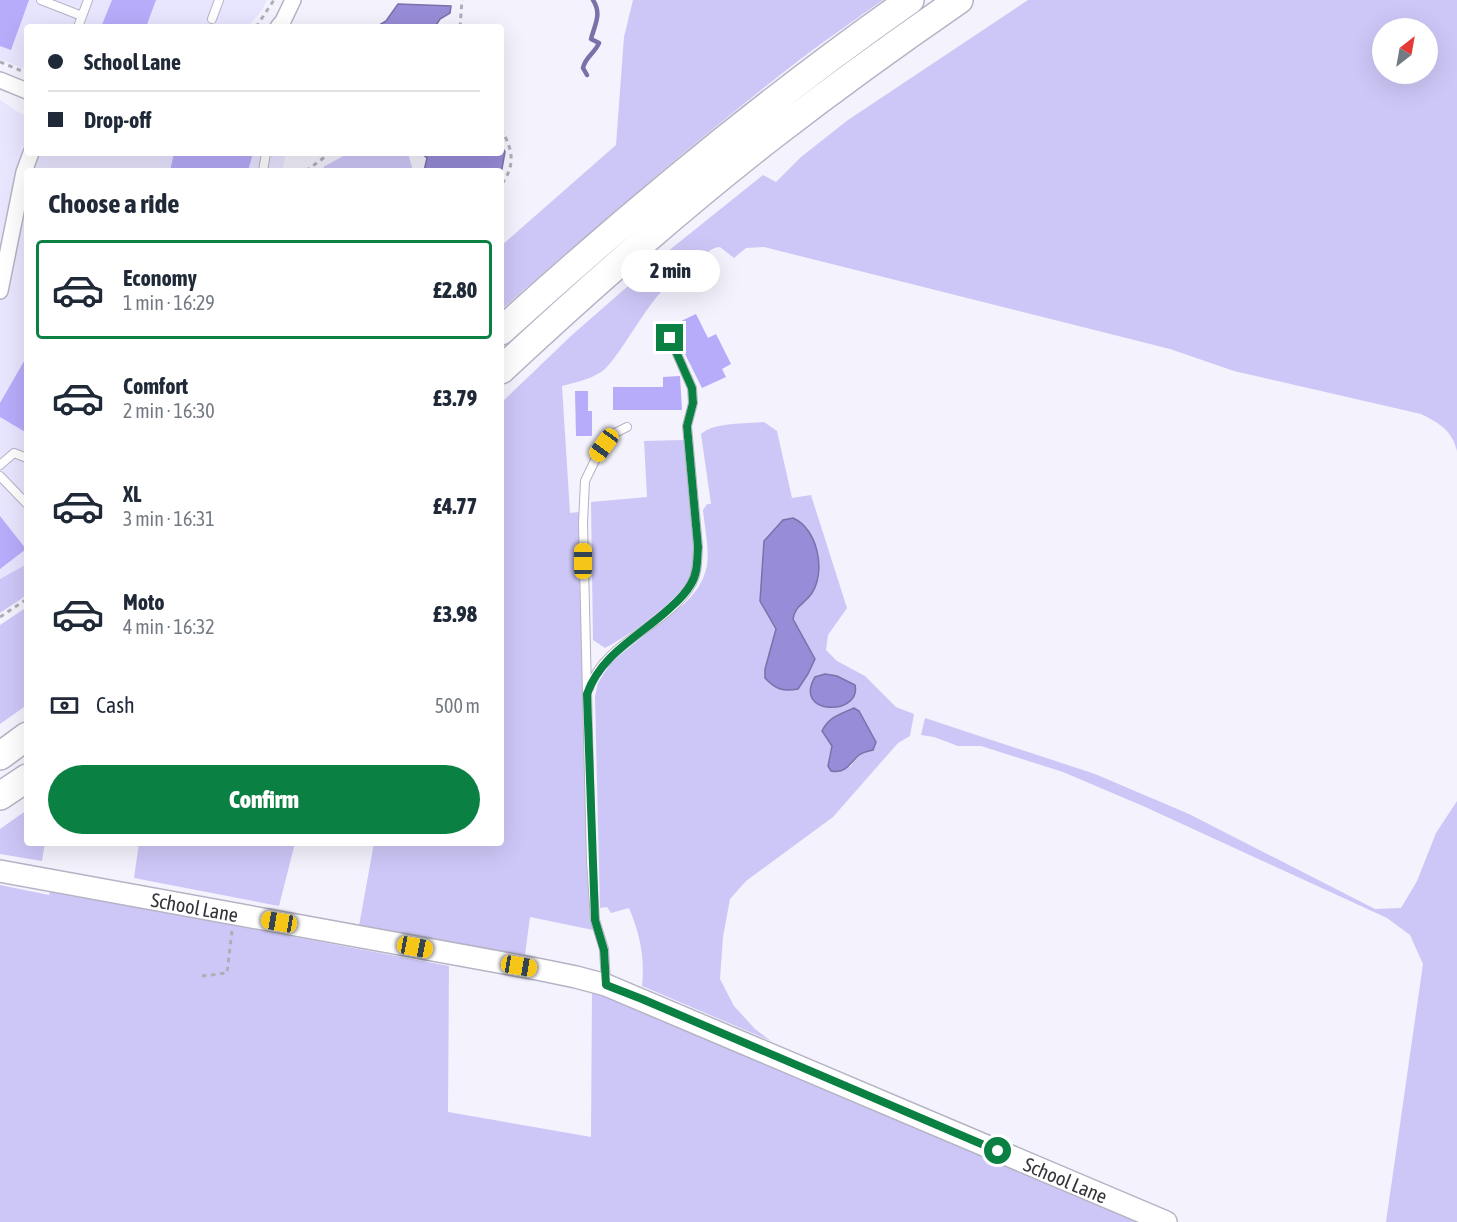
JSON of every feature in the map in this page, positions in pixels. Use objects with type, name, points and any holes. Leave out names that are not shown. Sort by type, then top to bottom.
[{"type":"highway","points":[[504,328],[659,192],[743,124],[838,51],[910,0]]},
{"type":"highway","points":[[504,367],[676,214],[770,137],[864,66],[959,0]]},
{"type":"highway","points":[[0,756],[24,738]]},
{"type":"highway","points":[[0,796],[24,780]]},
{"type":"main road","name":"School Lane","points":[[0,871],[537,969],[606,985],[1166,1222]]},
{"type":"street","points":[[280,24],[290,1]]},
{"type":"street","points":[[0,80],[24,90]]},
{"type":"street","points":[[0,291],[2,273],[22,208],[24,172]]},
{"type":"lane","points":[[41,0],[82,16]]},
{"type":"lane","points":[[79,24],[88,0]]},
{"type":"lane","points":[[212,19],[219,0]]},
{"type":"lane","points":[[587,694],[598,672],[611,655],[682,597],[692,583],[697,567],[698,547],[687,426],[693,403],[692,388],[670,338]]},
{"type":"lane","points":[[606,985],[604,950],[595,920],[583,581],[585,481],[597,456],[613,434],[627,427]]},
{"type":"lane","points":[[0,465],[14,453],[24,457]]},
{"type":"lane","points":[[0,476],[24,501]]},
{"type":"path","points":[[258,24],[274,0]]},
{"type":"path","points":[[460,24],[461,0]]},
{"type":"path","points":[[0,62],[24,72]]},
{"type":"path","points":[[504,137],[512,157],[512,166],[504,179]]},
{"type":"path","points":[[310,168],[326,156]]},
{"type":"path","points":[[0,617],[24,601]]},
{"type":"path","points":[[202,976],[227,973],[234,914]]},
{"type":"shaded area","points":[[0,0],[267,0],[250,24],[24,24],[24,69],[0,59]]},
{"type":"shaded area","points":[[633,0],[883,0],[812,51],[725,119],[504,307],[504,243],[616,145],[624,37]]},
{"type":"shaded area","points":[[1028,0],[1457,0],[1457,451],[1448,432],[1421,414],[1234,371],[1170,349],[764,247],[746,248],[734,258],[720,247],[710,250],[702,262],[698,277],[684,275],[664,289],[605,369],[590,378],[562,386],[570,513],[579,512],[593,930],[530,917],[525,955],[359,926],[373,846],[504,846],[504,400],[572,335],[667,252],[763,175],[776,182],[801,157],[848,120]]},
{"type":"shaded area","points":[[398,4],[451,6],[450,13],[440,19],[437,24],[381,24],[386,21]]},
{"type":"shaded area","points":[[0,100],[24,114],[24,156],[285,156],[283,168],[24,168],[24,566],[0,579]]},
{"type":"shaded area","points":[[504,150],[505,152],[502,168],[425,168],[427,158],[425,156],[504,156]]},
{"type":"shaded area","points":[[343,156],[409,156],[412,168],[324,168],[323,167]]},
{"type":"shaded area","points":[[764,422],[777,431],[792,498],[811,495],[847,608],[828,635],[826,650],[837,661],[865,676],[896,707],[914,714],[910,736],[898,743],[833,817],[746,881],[730,899],[723,937],[720,979],[734,1006],[755,1029],[771,1041],[642,986],[641,946],[629,908],[611,913],[607,907],[600,908],[595,697],[598,683],[611,662],[685,603],[702,581],[708,560],[703,510],[707,504],[711,504],[701,434],[722,425]],"holes":[[[764,541],[803,602],[795,608],[793,619],[800,636],[765,669],[776,629],[760,601]],[[822,731],[861,753],[850,767],[829,757],[832,746]]]},
{"type":"shaded area","points":[[684,440],[695,558],[691,576],[682,590],[663,609],[605,648],[593,640],[591,502],[647,497],[644,441]]},
{"type":"shaded area","points":[[793,518],[802,523],[814,541],[819,563],[816,584],[812,593],[798,607],[793,619],[815,659],[798,689],[784,690],[772,685],[765,678],[765,669],[776,629],[760,601],[764,541],[783,520]]},
{"type":"shaded area","points":[[24,566],[24,597],[0,613],[0,579]]},
{"type":"shaded area","points":[[24,609],[24,707],[0,724],[0,625]]},
{"type":"shaded area","points":[[825,674],[837,676],[855,685],[854,695],[848,702],[829,707],[819,705],[813,699],[810,690],[815,677]]},
{"type":"shaded area","points":[[854,708],[859,711],[876,742],[873,750],[859,755],[844,769],[831,771],[828,766],[832,746],[822,731],[832,719]]},
{"type":"shaded area","points":[[925,718],[1095,774],[1189,814],[1375,909],[1401,908],[1417,881],[1436,833],[1457,801],[1457,1222],[1386,1222],[1423,964],[1410,935],[1387,918],[1143,806],[1063,772],[981,746],[958,746],[921,735]]},
{"type":"shaded area","points":[[24,812],[24,846],[44,846],[42,861],[0,854],[0,829]]},
{"type":"shaded area","points":[[139,846],[294,846],[279,906],[134,878]]},
{"type":"shaded area","points":[[0,885],[49,895],[50,891],[449,966],[448,1112],[591,1137],[592,993],[622,1001],[1136,1222],[0,1222]]},
{"type":"building","points":[[0,0],[29,0],[11,50],[0,46]]},
{"type":"building","points":[[112,0],[156,0],[147,24],[102,24]]},
{"type":"building","points":[[173,156],[252,156],[249,168],[171,168]]},
{"type":"building","points":[[696,314],[708,338],[716,334],[731,364],[722,369],[726,377],[702,388],[678,340],[685,337],[677,323]]},
{"type":"building","points":[[24,361],[24,431],[0,417],[0,403]]},
{"type":"building","points":[[680,376],[682,410],[613,410],[613,387],[663,387],[663,377]]},
{"type":"building","points":[[575,391],[588,391],[588,411],[592,411],[592,436],[576,436]]},
{"type":"building","points":[[0,516],[24,546],[24,551],[0,569]]},
{"type":"waterway","points":[[587,75],[583,68],[584,64],[599,43],[591,39],[597,15],[593,0]]},
{"type":"route","points":[[670,338],[692,388],[693,403],[687,426],[698,547],[697,567],[692,583],[682,597],[611,655],[598,672],[587,694],[591,861],[595,920],[604,950],[606,985],[998,1151]]}]
